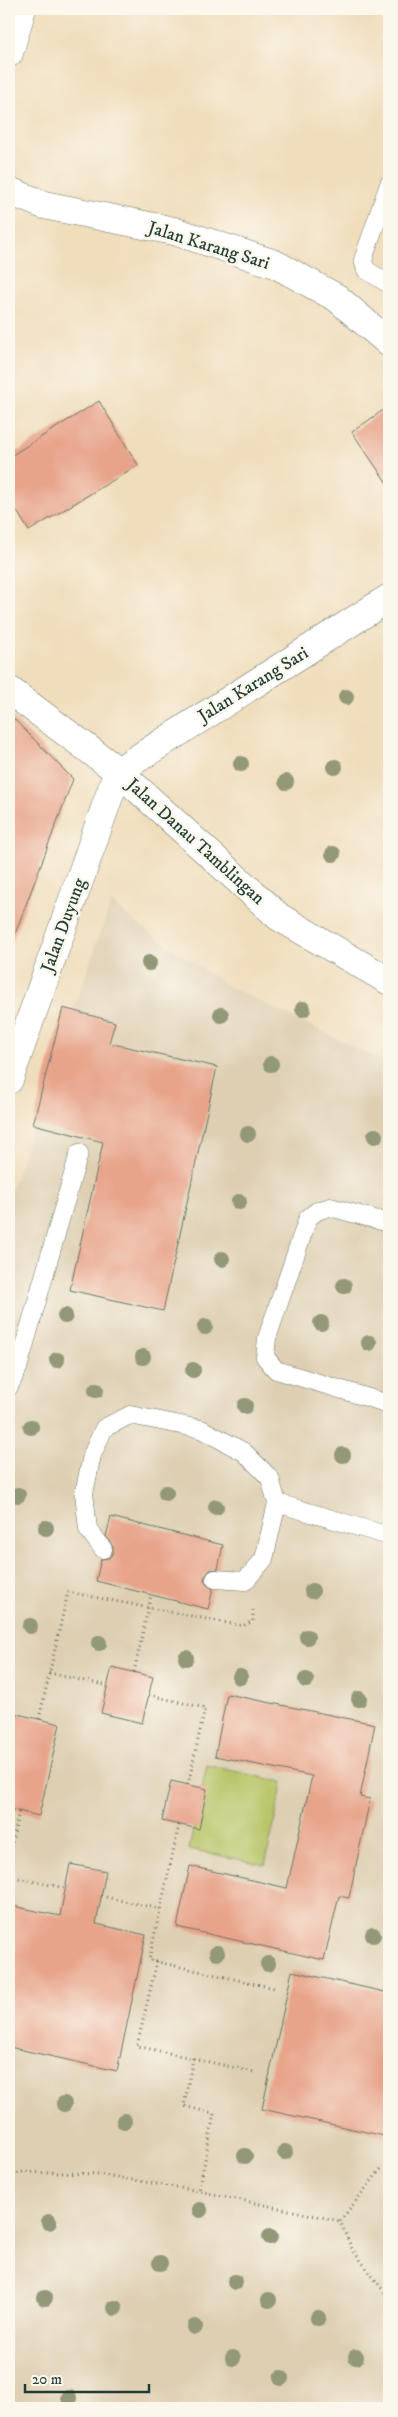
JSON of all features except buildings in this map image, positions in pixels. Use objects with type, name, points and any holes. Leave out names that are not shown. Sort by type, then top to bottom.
[{"type":"street","points":[[9,53],[22,9]]},
{"type":"street","name":"Jalan Karang Sari","points":[[9,191],[44,205],[174,231],[275,264],[337,298],[389,343]]},
{"type":"street","name":"Jalan Karang Sari","points":[[118,771],[389,598]]},
{"type":"street","name":"Jalan Danau Tamblingan","points":[[9,690],[118,771],[279,917],[389,981]]},
{"type":"street","name":"Jalan Duyung","points":[[9,1080],[118,771]]},
{"type":"lane","points":[[389,184],[363,260],[366,270],[389,284]]},
{"type":"lane","points":[[9,1387],[18,1368],[79,1153]]},
{"type":"lane","points":[[389,1223],[330,1207],[317,1211],[308,1218],[267,1338],[265,1357],[276,1370],[389,1404]]},
{"type":"lane","points":[[103,1549],[88,1530],[84,1494],[92,1456],[104,1428],[130,1414],[201,1428],[244,1452],[270,1478],[276,1503],[264,1559],[245,1581],[215,1579]]},
{"type":"lane","points":[[276,1503],[389,1536]]},
{"type":"path","points":[[38,1719],[68,1592],[243,1626],[253,1621],[254,1604],[245,1581]]},
{"type":"path","points":[[134,1672],[151,1594]]},
{"type":"path","points":[[49,1673],[108,1686]]},
{"type":"path","points":[[149,1695],[205,1708],[188,1785]]},
{"type":"path","points":[[9,1857],[19,1811]]},
{"type":"path","points":[[179,1825],[149,1960],[274,1988]]},
{"type":"path","points":[[9,1876],[65,1888]]},
{"type":"path","points":[[101,1896],[160,1909]]},
{"type":"path","points":[[157,1961],[137,2046],[254,2072]]},
{"type":"path","points":[[193,2058],[184,2106],[214,2114],[199,2191]]},
{"type":"path","points":[[340,2221],[382,2170]]},
{"type":"path","points":[[9,2179],[20,2172],[98,2174],[199,2191],[340,2221]]},
{"type":"path","points":[[340,2221],[352,2249],[389,2298]]},
{"type":"path","points":[[384,2408],[389,2407]]},
{"type":"shaded area","points":[[111,902],[140,926],[228,986],[389,1064],[389,2408],[9,2408],[9,1196]]},
{"type":"green space","points":[[207,1765],[283,1782],[265,1865],[189,1849]]}]
